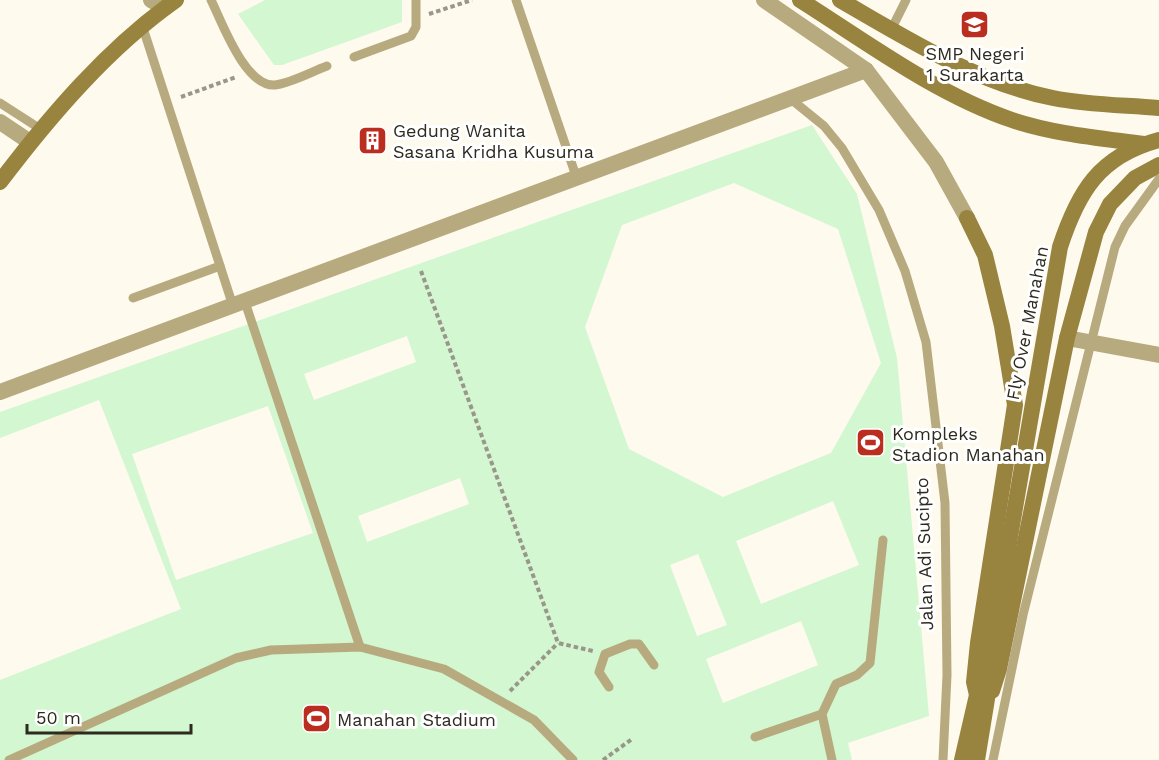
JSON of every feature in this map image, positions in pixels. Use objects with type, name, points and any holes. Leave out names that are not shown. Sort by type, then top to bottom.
[{"type":"main road","name":"Fly Over Manahan","points":[[800,0],[940,88],[1012,120],[1043,128],[1152,142]]},
{"type":"main road","points":[[840,0],[891,30],[987,77],[1053,98],[1159,108]]},
{"type":"main road","points":[[0,182],[36,136],[98,68],[143,28],[164,3]]},
{"type":"main road","name":"Fly Over Manahan","points":[[983,690],[1060,248],[1082,194],[1100,171],[1121,153],[1152,142]]},
{"type":"main road","points":[[962,760],[983,690],[999,669],[1067,338],[1096,232],[1110,204],[1135,178],[1159,165]]},
{"type":"main road","points":[[967,218],[985,255],[1002,326],[1015,405],[978,643],[974,682],[983,690]]},
{"type":"main road","points":[[976,760],[983,690]]},
{"type":"street","points":[[764,0],[866,70],[936,162],[967,218]]},
{"type":"street","points":[[0,392],[577,180],[866,70]]},
{"type":"street","points":[[0,122],[36,136]]},
{"type":"street","points":[[1067,338],[1159,355]]},
{"type":"lane","points":[[211,0],[249,73],[257,80],[275,85],[327,66]]},
{"type":"lane","points":[[354,57],[411,36],[415,32],[417,18],[416,0]]},
{"type":"lane","points":[[516,0],[577,180]]},
{"type":"lane","points":[[891,30],[906,0]]},
{"type":"lane","points":[[143,28],[220,266],[239,304],[360,647]]},
{"type":"lane","name":"Jalan Adi Sucipto","points":[[792,100],[824,126],[842,148],[879,210],[904,271],[926,342],[945,503],[947,675],[943,760]]},
{"type":"lane","points":[[0,103],[36,136]]},
{"type":"lane","points":[[993,760],[1023,615],[1058,470],[1093,343],[1115,247],[1125,226],[1159,179]]},
{"type":"lane","points":[[133,298],[220,266]]},
{"type":"lane","points":[[1040,466],[1058,470]]},
{"type":"lane","points":[[832,760],[822,714],[836,684],[857,675],[870,663],[883,540]]},
{"type":"lane","points":[[609,687],[599,672],[605,654],[630,644],[639,644],[654,665]]},
{"type":"lane","points":[[9,760],[236,658],[271,650],[360,647],[444,669],[534,720],[573,760]]},
{"type":"lane","points":[[755,737],[822,714]]},
{"type":"path","points":[[417,18],[472,0]]},
{"type":"path","points":[[167,103],[249,73]]},
{"type":"path","points":[[421,271],[558,643]]},
{"type":"path","points":[[558,643],[605,654]]},
{"type":"path","points":[[502,700],[558,643]]},
{"type":"path","points":[[603,760],[632,739]]},
{"type":"green space","points":[[265,0],[402,0],[402,22],[282,65],[274,65],[238,14]]},
{"type":"green space","name":"Kompleks Stadion Manahan","points":[[812,125],[857,194],[897,358],[929,716],[848,743],[852,760],[0,760],[0,680],[181,609],[99,400],[0,438],[0,412]],"holes":[[[734,183],[838,229],[881,363],[831,453],[723,497],[629,449],[585,327],[622,225]],[[407,336],[416,362],[314,400],[304,374]],[[268,406],[313,533],[176,580],[132,454]],[[460,478],[469,504],[367,542],[358,516]],[[833,501],[859,565],[761,604],[736,541]],[[698,554],[727,625],[697,636],[670,565]],[[801,621],[818,665],[723,703],[706,659]]]},
{"type":"place","name":"SMP Negeri 1 Surakarta","points":[[975,24]]},
{"type":"place","name":"Gedung Wanita Sasana Kridha Kusuma","points":[[372,140]]},
{"type":"place","name":"Kompleks Stadion Manahan","points":[[871,443]]},
{"type":"place","name":"Manahan Stadium","points":[[316,719]]}]
